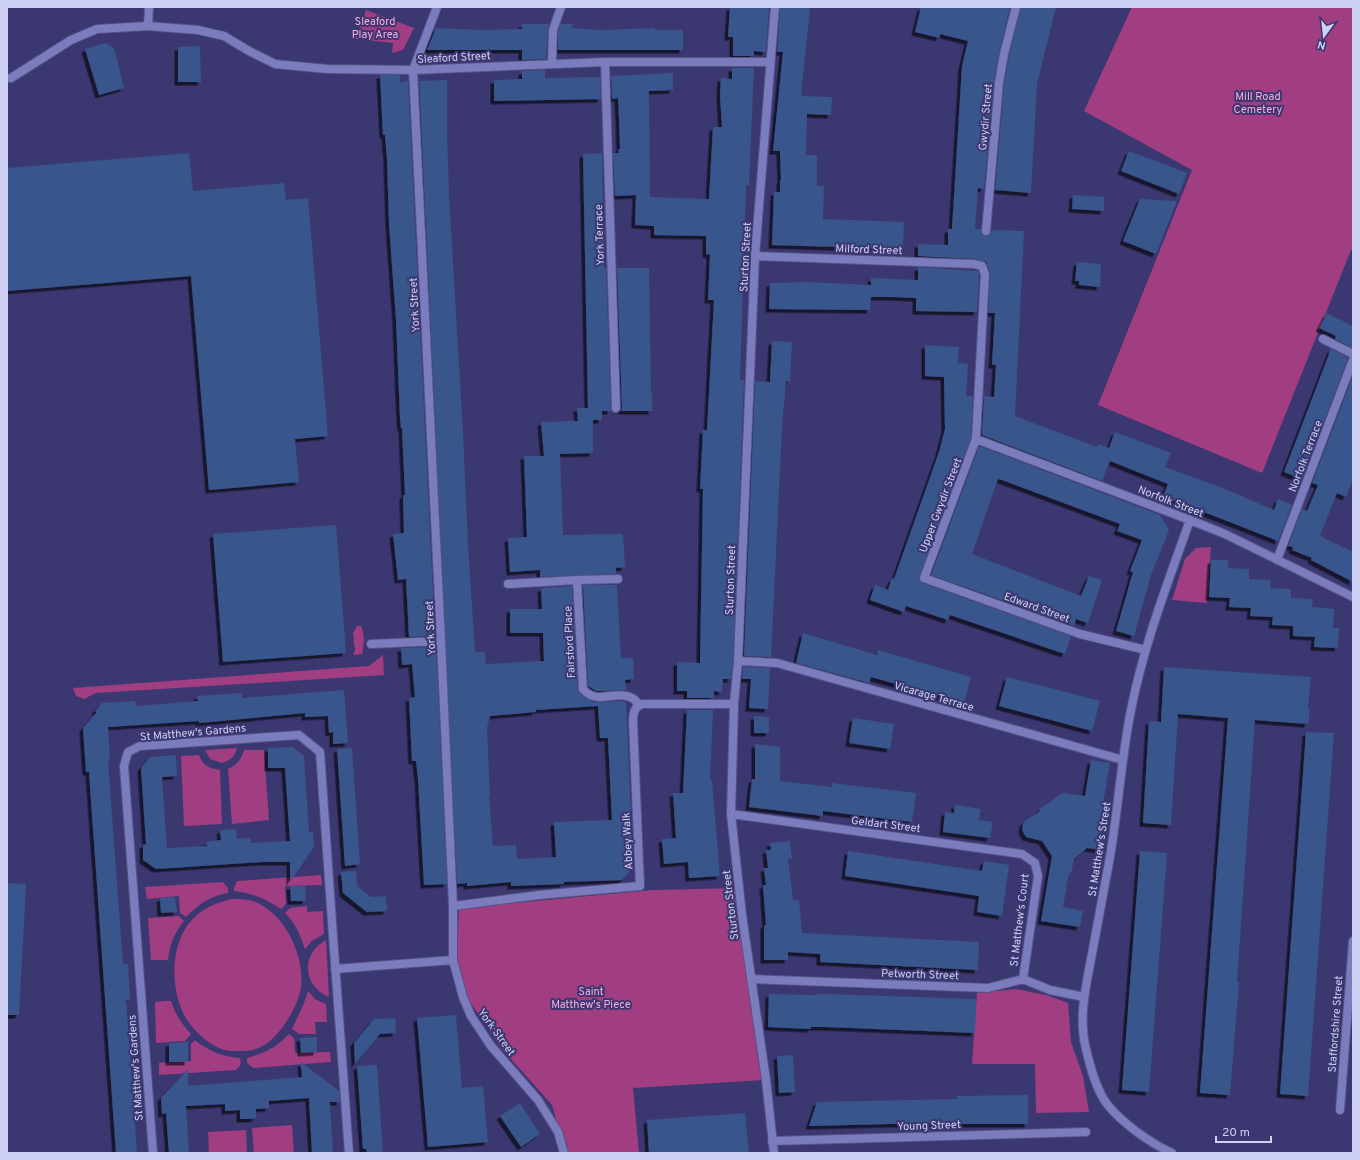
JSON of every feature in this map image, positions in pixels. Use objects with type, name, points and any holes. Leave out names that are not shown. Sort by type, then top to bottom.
[{"type":"street","points":[[148,26],[149,7]]},
{"type":"street","points":[[413,70],[437,7]]},
{"type":"street","points":[[552,64],[553,30],[561,7]]},
{"type":"street","name":"Sturton Street","points":[[774,1153],[765,1073],[742,915],[731,814],[734,704],[738,661],[755,256],[775,7]]},
{"type":"street","name":"Gwydir Street","points":[[986,231],[999,83],[1004,54],[1016,7]]},
{"type":"street","name":"Sleaford Street","points":[[11,78],[70,40],[97,29],[148,26],[198,30],[224,36],[275,64],[328,69],[413,70],[605,62],[770,62]]},
{"type":"street","name":"York Terrace","points":[[605,62],[616,408]]},
{"type":"street","name":"York Street","points":[[413,70],[453,906],[453,960],[463,997],[471,1016],[491,1046],[538,1100],[558,1132],[564,1153]]},
{"type":"street","name":"Milford Street","points":[[755,256],[974,264],[982,266],[985,274],[976,439]]},
{"type":"street","points":[[1322,339],[1353,354]]},
{"type":"street","name":"Norfolk Terrace","points":[[1277,560],[1353,360]]},
{"type":"street","name":"Norfolk Street","points":[[976,439],[1225,534],[1353,597]]},
{"type":"street","name":"Upper Gwydir Street","points":[[924,578],[976,439]]},
{"type":"street","name":"St Matthew's Street","points":[[1167,1152],[1122,1119],[1106,1103],[1095,1080],[1086,1048],[1082,1023],[1084,997],[1110,859],[1131,710],[1158,610],[1190,520]]},
{"type":"street","name":"Edward Street","points":[[924,578],[1080,634],[1146,650]]},
{"type":"street","points":[[508,584],[618,579]]},
{"type":"street","name":"Fairsford Place","points":[[577,580],[583,689],[587,694],[596,697],[625,696],[633,698],[639,705]]},
{"type":"street","points":[[371,644],[441,641]]},
{"type":"street","name":"Vicarage Terrace","points":[[738,661],[777,663],[1123,760]]},
{"type":"street","points":[[639,705],[734,704]]},
{"type":"street","name":"Abbey Walk","points":[[453,906],[640,886],[633,722],[633,714],[639,705]]},
{"type":"street","name":"St Matthew's Gardens","points":[[152,1153],[124,766],[128,752],[140,746],[299,735],[320,752],[349,1153]]},
{"type":"street","name":"Geldart Street","points":[[731,814],[1022,854],[1035,863]]},
{"type":"street","name":"St Matthew's Court","points":[[1023,979],[1038,876],[1035,863]]},
{"type":"street","name":"Staffordshire Street","points":[[1340,1110],[1353,941]]},
{"type":"street","points":[[335,969],[453,960]]},
{"type":"street","name":"Petworth Street","points":[[751,979],[988,988],[1023,979]]},
{"type":"street","points":[[1023,979],[1050,990],[1084,997]]},
{"type":"street","name":"Young Street","points":[[772,1141],[1086,1132]]},
{"type":"green space","name":"Mill Road Cemetery","points":[[1132,7],[1353,7],[1353,251],[1351,250],[1262,473],[1098,405],[1192,170],[1084,111]]},
{"type":"green space","name":"Sleaford Play Area","points":[[366,10],[414,28],[403,50],[392,53],[393,43],[355,39]]},
{"type":"green space","points":[[1211,547],[1207,603],[1172,600],[1185,559],[1196,548]]},
{"type":"green space","points":[[357,626],[361,626],[364,636],[364,644],[362,654],[355,655],[353,654],[355,651],[353,633]]},
{"type":"green space","points":[[383,655],[384,675],[96,693],[84,699],[76,696],[73,688],[369,666]]},
{"type":"green space","points":[[237,748],[232,758],[222,763],[210,759],[205,750]]},
{"type":"green space","points":[[244,750],[264,750],[269,820],[232,824],[228,769],[238,762],[242,757]]},
{"type":"green space","points":[[199,755],[202,762],[207,766],[220,770],[222,824],[184,826],[181,756]]},
{"type":"green space","points":[[321,875],[322,885],[285,886],[286,904],[281,909],[259,897],[234,891],[237,881]]},
{"type":"green space","points":[[223,882],[228,888],[228,893],[205,901],[186,917],[180,913],[179,896],[147,899],[145,887]]},
{"type":"green space","name":"Saint Matthew's Piece","points":[[739,888],[766,1080],[633,1088],[639,1153],[569,1153],[559,1129],[552,1105],[501,1048],[468,999],[457,959],[459,908],[653,890]]},
{"type":"green space","points":[[231,899],[249,900],[262,905],[273,913],[283,924],[297,951],[302,980],[300,993],[295,1007],[277,1034],[257,1049],[244,1051],[230,1051],[218,1048],[194,1029],[187,1020],[181,1008],[175,981],[177,952],[181,938],[187,926],[196,916],[208,907]]},
{"type":"green space","points":[[307,906],[307,912],[323,911],[324,934],[312,941],[305,949],[295,926],[285,913],[290,908]]},
{"type":"green space","points":[[179,916],[184,921],[173,939],[168,960],[151,960],[148,918]]},
{"type":"green space","points":[[326,940],[329,997],[320,992],[314,985],[308,970],[312,953]]},
{"type":"green space","points":[[1016,989],[1046,995],[1068,1003],[1071,1042],[1083,1076],[1089,1112],[1036,1113],[1035,1064],[972,1064],[977,993]]},
{"type":"green space","points":[[308,991],[315,999],[326,1004],[327,1022],[315,1022],[316,1034],[299,1034],[292,1029]]},
{"type":"green space","points":[[171,1001],[179,1019],[191,1034],[185,1041],[156,1043],[155,1002]]},
{"type":"green space","points":[[289,1034],[294,1038],[295,1053],[330,1052],[331,1062],[253,1068],[247,1063],[247,1058],[270,1049]]},
{"type":"green space","points":[[195,1040],[216,1053],[240,1058],[241,1064],[236,1070],[159,1075],[159,1063],[191,1061],[191,1044]]},
{"type":"green space","points":[[292,1125],[294,1153],[254,1153],[252,1128]]},
{"type":"green space","points":[[246,1130],[247,1153],[209,1153],[208,1132]]},
{"type":"building","points":[[730,7],[769,7],[766,52],[754,51],[754,56],[733,56],[733,37],[728,37]]},
{"type":"building","points":[[780,7],[810,7],[801,96],[832,97],[831,115],[807,114],[806,155],[817,155],[817,186],[824,186],[823,219],[904,222],[903,249],[772,245],[774,192],[780,192],[781,180],[780,151],[773,151],[783,52],[777,52]]},
{"type":"building","points":[[921,7],[1010,7],[994,82],[984,189],[978,188],[975,229],[981,229],[981,234],[986,236],[990,234],[992,230],[1024,231],[1015,416],[1097,447],[1098,444],[1109,448],[1115,432],[1171,453],[1165,467],[1225,489],[1274,510],[1278,499],[1292,505],[1278,541],[1163,496],[1168,484],[1110,461],[1102,481],[982,435],[984,396],[994,397],[996,365],[992,365],[995,313],[988,313],[990,272],[986,262],[975,259],[918,256],[918,244],[948,245],[948,229],[952,229],[962,66],[968,41],[940,34],[940,38],[915,32]]},
{"type":"building","points":[[1021,7],[1056,7],[1037,84],[1031,193],[995,190],[1004,84],[1009,55]]},
{"type":"building","points":[[522,24],[549,24],[546,59],[522,60],[522,50],[427,50],[436,28],[482,30],[522,29]]},
{"type":"building","points":[[561,24],[573,24],[571,28],[602,30],[655,28],[655,30],[683,30],[683,50],[558,50],[558,31]]},
{"type":"building","points":[[106,43],[114,48],[124,88],[99,95],[85,49]]},
{"type":"building","points":[[200,46],[201,82],[178,82],[178,47]]},
{"type":"building","points":[[732,68],[754,68],[749,185],[746,185],[740,380],[744,380],[733,661],[731,679],[723,679],[722,692],[714,691],[714,698],[687,698],[687,691],[677,691],[677,662],[700,663],[703,489],[700,489],[703,430],[707,430],[714,300],[708,300],[710,255],[706,254],[706,236],[654,235],[654,226],[635,225],[636,195],[615,196],[613,153],[619,153],[618,149],[620,149],[619,118],[618,98],[612,99],[611,76],[673,73],[673,90],[649,91],[650,197],[709,199],[713,127],[722,127],[720,95],[721,78],[732,79]]},
{"type":"building","points":[[545,70],[545,78],[600,77],[601,99],[494,101],[494,80],[522,79],[522,71]]},
{"type":"building","points":[[380,75],[400,75],[400,82],[408,81],[435,636],[409,637],[406,579],[398,580],[393,534],[404,533],[403,495],[405,495],[396,320],[389,224],[387,159],[385,135],[383,135]]},
{"type":"building","points":[[447,80],[449,195],[475,652],[485,652],[486,664],[544,661],[543,633],[510,633],[510,609],[542,609],[541,588],[572,586],[578,690],[585,698],[594,702],[626,702],[633,861],[628,874],[622,880],[511,886],[511,882],[467,886],[467,883],[457,884],[419,81]],"holes":[[[598,706],[600,738],[608,738],[612,820],[554,822],[556,857],[517,859],[516,845],[493,846],[489,796],[487,728],[490,716],[536,712],[536,710]]]},
{"type":"building","points":[[1129,151],[1187,173],[1179,194],[1121,171]]},
{"type":"building","points":[[189,153],[193,191],[284,183],[286,200],[308,198],[328,436],[295,439],[299,482],[209,490],[191,276],[7,291],[7,168]]},
{"type":"building","points":[[602,153],[604,268],[606,268],[611,411],[602,411],[602,420],[593,420],[593,453],[560,454],[563,535],[623,534],[625,567],[616,568],[616,574],[540,577],[540,570],[510,572],[508,538],[527,537],[524,456],[544,456],[541,422],[578,421],[577,408],[588,408],[583,154]]},
{"type":"building","points":[[1073,195],[1104,197],[1104,211],[1072,209]]},
{"type":"building","points":[[1140,199],[1177,201],[1156,254],[1123,241]]},
{"type":"building","points":[[1077,262],[1101,264],[1100,287],[1079,285],[1079,281],[1075,281]]},
{"type":"building","points":[[918,267],[978,271],[977,312],[916,311],[916,298],[893,297],[871,297],[870,310],[769,309],[770,283],[807,282],[871,285],[871,278],[918,280]]},
{"type":"building","points":[[617,268],[649,268],[652,411],[621,411]]},
{"type":"building","points":[[1327,313],[1353,326],[1353,348],[1335,339],[1336,336],[1319,328]]},
{"type":"building","points":[[772,341],[792,342],[790,381],[786,381],[782,428],[771,657],[744,656],[755,381],[770,382]]},
{"type":"building","points":[[925,345],[959,347],[958,363],[968,364],[966,396],[973,396],[971,438],[919,579],[922,583],[1071,636],[1065,654],[950,615],[948,620],[906,606],[904,612],[870,600],[875,585],[888,590],[892,578],[894,579],[939,452],[945,429],[944,377],[925,376]]},
{"type":"building","points":[[1331,349],[1348,358],[1302,479],[1284,472]]},
{"type":"building","points":[[1353,375],[1353,479],[1346,497],[1337,493],[1320,536],[1353,552],[1353,582],[1311,560],[1312,558],[1292,550],[1293,547],[1288,546],[1302,509],[1307,511],[1318,485],[1312,483]]},
{"type":"building","points":[[979,446],[1160,515],[1169,530],[1151,575],[1134,636],[1116,631],[1133,572],[1130,571],[1142,540],[1117,531],[1120,524],[1002,480],[998,479],[972,554],[1081,596],[1089,576],[1102,580],[1088,623],[1076,619],[1074,626],[931,575]]},
{"type":"building","points":[[336,525],[346,653],[223,662],[213,534]]},
{"type":"building","points":[[1211,560],[1228,560],[1228,568],[1249,569],[1249,579],[1271,580],[1270,588],[1291,589],[1291,598],[1313,599],[1312,607],[1334,609],[1333,628],[1339,628],[1338,648],[1314,647],[1315,637],[1293,636],[1293,626],[1272,625],[1273,617],[1250,616],[1251,608],[1229,607],[1230,598],[1209,597]]},
{"type":"building","points":[[583,585],[617,585],[621,658],[633,658],[634,679],[625,680],[626,690],[596,691],[588,686]]},
{"type":"building","points":[[803,633],[877,655],[878,650],[971,677],[964,703],[871,677],[869,683],[796,663]]},
{"type":"building","points":[[436,647],[447,884],[424,885],[418,779],[416,761],[412,761],[409,698],[415,697],[412,664],[402,665],[401,648]]},
{"type":"building","points":[[743,667],[770,668],[768,709],[749,708],[751,679],[742,679]]},
{"type":"building","points":[[1164,667],[1311,677],[1308,724],[1255,720],[1237,982],[1239,982],[1230,1095],[1200,1093],[1228,718],[1178,714],[1171,825],[1143,823],[1149,721],[1161,722]]},
{"type":"building","points":[[1007,677],[1100,701],[1092,731],[999,706]]},
{"type":"building","points":[[344,690],[348,743],[333,744],[333,732],[329,733],[328,716],[305,717],[305,713],[199,723],[199,721],[108,727],[110,761],[108,761],[123,964],[128,964],[130,1000],[126,1000],[137,1153],[116,1153],[89,772],[86,772],[83,728],[97,712],[95,711],[102,703],[135,701],[136,706],[198,701],[197,696],[242,693],[242,698]]},
{"type":"building","points":[[687,710],[713,710],[710,780],[712,780],[720,876],[689,878],[688,862],[664,864],[662,839],[676,838],[673,793],[683,793]]},
{"type":"building","points":[[754,716],[769,717],[769,733],[754,733]]},
{"type":"building","points":[[853,718],[894,724],[890,749],[849,743]]},
{"type":"building","points":[[1306,732],[1334,733],[1308,1096],[1280,1094]]},
{"type":"building","points":[[755,744],[780,747],[780,781],[832,787],[832,783],[916,793],[912,822],[823,811],[823,816],[749,807],[752,779],[755,779]]},
{"type":"building","points":[[293,747],[304,756],[309,832],[313,832],[314,847],[290,882],[290,862],[262,862],[156,869],[143,860],[143,845],[146,844],[141,768],[150,757],[176,755],[177,776],[162,777],[167,848],[207,846],[206,842],[221,840],[220,830],[236,829],[237,839],[250,838],[251,843],[290,841],[285,768],[268,768],[268,748]]},
{"type":"building","points":[[352,748],[360,864],[345,866],[337,749]]},
{"type":"building","points":[[1091,760],[1110,763],[1099,827],[1105,829],[1102,850],[1087,848],[1074,859],[1071,873],[1069,873],[1063,907],[1083,911],[1080,927],[1041,921],[1052,856],[1042,841],[1026,837],[1022,830],[1023,824],[1040,811],[1039,809],[1063,793],[1085,796]]},
{"type":"building","points":[[955,805],[981,809],[979,820],[993,822],[990,838],[943,832],[945,812],[954,813]]},
{"type":"building","points":[[790,841],[792,858],[788,859],[793,900],[799,900],[802,933],[979,942],[978,970],[820,962],[820,954],[788,952],[788,960],[764,960],[764,925],[766,925],[763,885],[766,885],[764,868],[768,868],[766,850],[771,850],[770,843]]},
{"type":"building","points":[[848,851],[982,871],[984,861],[1009,865],[1002,916],[977,912],[979,896],[845,876]]},
{"type":"building","points":[[1140,851],[1167,853],[1149,1092],[1122,1090]]},
{"type":"building","points":[[356,871],[357,886],[371,897],[386,896],[387,911],[367,912],[343,893],[341,872]]},
{"type":"building","points":[[7,883],[26,884],[19,1015],[7,1015]]},
{"type":"building","points":[[290,886],[305,886],[306,901],[291,901]]},
{"type":"building","points":[[175,897],[177,912],[161,913],[160,898]]},
{"type":"building","points":[[769,994],[826,994],[976,999],[975,1033],[826,1027],[811,1027],[811,1029],[768,1027]]},
{"type":"building","points":[[456,1015],[462,1088],[483,1086],[488,1142],[428,1147],[417,1018]]},
{"type":"building","points":[[395,1018],[396,1033],[380,1034],[355,1064],[354,1043],[374,1019]]},
{"type":"building","points":[[317,1037],[317,1052],[301,1053],[300,1038]]},
{"type":"building","points":[[188,1042],[188,1062],[169,1062],[169,1043]]},
{"type":"building","points":[[793,1055],[795,1092],[779,1093],[777,1056]]},
{"type":"building","points":[[301,1062],[339,1091],[340,1102],[330,1102],[333,1153],[312,1153],[309,1098],[269,1101],[269,1108],[256,1109],[256,1118],[248,1119],[240,1119],[240,1110],[225,1111],[225,1104],[186,1106],[189,1153],[169,1153],[166,1113],[162,1114],[161,1098],[188,1069],[188,1086],[302,1077]]},
{"type":"building","points":[[377,1065],[383,1153],[367,1153],[366,1149],[363,1149],[357,1066]]},
{"type":"building","points":[[1028,1095],[1028,1124],[889,1124],[809,1126],[817,1102],[958,1099],[957,1096]]},
{"type":"building","points":[[520,1103],[540,1134],[521,1147],[500,1116]]},
{"type":"building","points":[[745,1113],[749,1153],[649,1153],[647,1120]]}]
